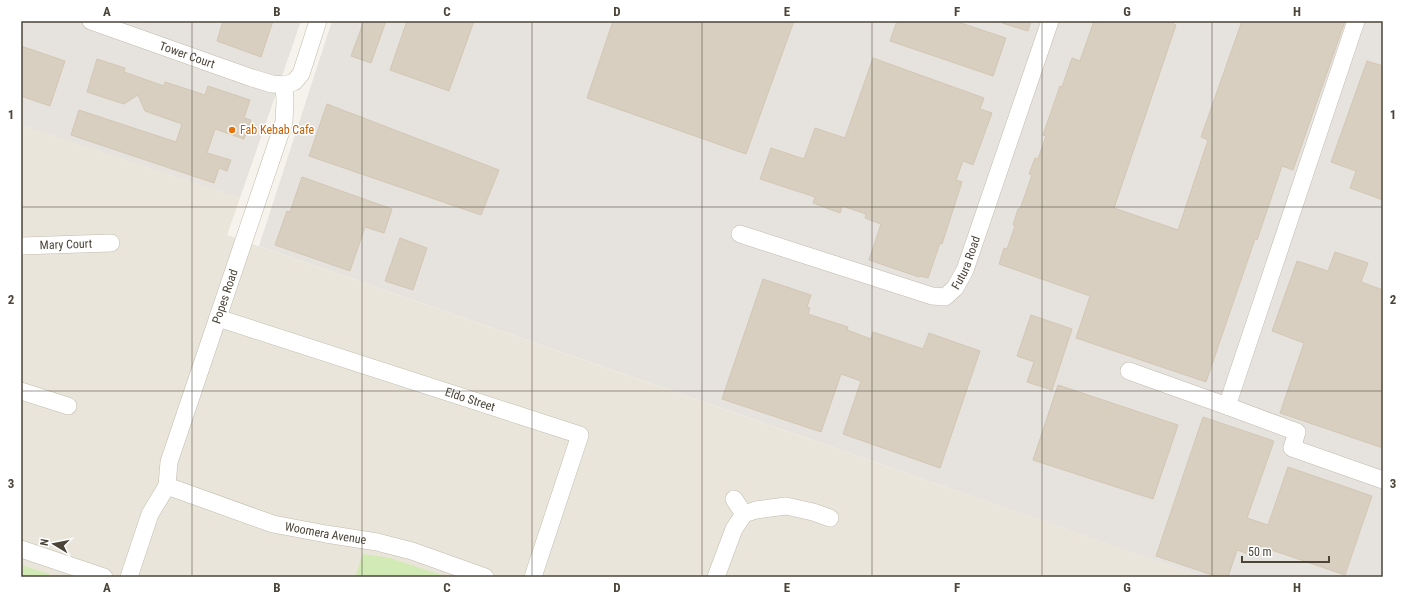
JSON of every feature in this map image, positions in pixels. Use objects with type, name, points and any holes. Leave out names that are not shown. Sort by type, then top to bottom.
[{"type":"street","name":"Tower Court","points":[[91,21],[252,78],[272,84],[284,85]]},
{"type":"street","points":[[284,85],[294,82],[301,74],[318,21]]},
{"type":"street","name":"Futura Road","points":[[740,234],[932,296],[945,297],[955,288],[965,270],[1050,21]]},
{"type":"street","points":[[1227,406],[1356,21]]},
{"type":"street","name":"Popes Road","points":[[129,577],[150,514],[166,486],[169,462],[284,122],[284,85]]},
{"type":"street","name":"Mary Court","points":[[21,246],[111,243]]},
{"type":"street","name":"Eldo Street","points":[[218,318],[580,435],[533,577]]},
{"type":"street","points":[[1129,371],[1297,432],[1292,448],[1383,480]]},
{"type":"street","points":[[21,391],[68,406]]},
{"type":"street","name":"Woomera Avenue","points":[[166,486],[273,524],[377,542],[405,549],[432,557],[485,577]]},
{"type":"street","points":[[734,499],[744,514]]},
{"type":"street","points":[[716,577],[734,529],[744,514],[756,510],[786,506],[813,512],[830,518]]},
{"type":"street","points":[[21,549],[104,577]]},
{"type":"shaded area","points":[[21,21],[301,21],[240,198],[21,125]]},
{"type":"shaded area","points":[[332,21],[1383,21],[1383,577],[1203,577],[259,246]]},
{"type":"shaded area","points":[[21,125],[240,198],[227,235],[1203,577],[21,577]]},
{"type":"green space","points":[[363,554],[390,558],[442,575],[441,577],[355,577]]},
{"type":"green space","points":[[21,565],[49,574],[48,577],[21,577]]},
{"type":"building","points":[[223,21],[273,21],[261,57],[217,41]]},
{"type":"building","points":[[364,21],[386,21],[371,63],[351,56]]},
{"type":"building","points":[[407,21],[474,21],[449,91],[390,70]]},
{"type":"building","points":[[613,21],[794,21],[746,154],[587,98]]},
{"type":"building","points":[[897,21],[955,21],[1006,38],[993,76],[890,41]]},
{"type":"building","points":[[1003,21],[1031,21],[1028,31],[1002,23]]},
{"type":"building","points":[[1094,21],[1175,21],[1173,24],[1176,25],[1114,208],[1178,230],[1208,140],[1201,137],[1242,21],[1345,21],[1293,170],[1282,166],[1257,240],[1255,239],[1206,382],[1076,338],[1090,296],[999,264],[1004,248],[1007,249],[1015,226],[1013,225],[1018,209],[1020,209],[1032,175],[1029,174],[1035,158],[1038,159],[1046,136],[1043,135],[1060,86],[1062,87],[1072,58],[1080,61]]},
{"type":"building","points":[[21,46],[65,61],[50,106],[21,96]]},
{"type":"building","points":[[873,58],[984,98],[980,109],[992,113],[973,165],[963,161],[956,180],[962,182],[942,244],[940,243],[928,278],[919,277],[869,260],[881,224],[865,218],[866,214],[842,206],[840,213],[813,203],[815,197],[760,179],[771,148],[804,159],[815,128],[845,138]]},
{"type":"building","points":[[97,59],[125,68],[124,72],[164,86],[165,82],[205,95],[208,86],[250,100],[244,118],[251,120],[244,139],[215,129],[207,153],[231,160],[227,171],[219,168],[214,183],[71,135],[79,110],[176,142],[182,124],[145,111],[138,95],[124,104],[87,92]]},
{"type":"building","points":[[1367,61],[1383,66],[1383,200],[1350,188],[1356,171],[1331,162]]},
{"type":"building","points":[[327,104],[499,170],[481,215],[309,156]]},
{"type":"building","points":[[302,177],[392,209],[384,233],[365,227],[350,271],[275,245],[287,211],[290,212]]},
{"type":"building","points":[[400,238],[427,248],[413,290],[385,281]]},
{"type":"building","points":[[1335,252],[1368,263],[1361,282],[1383,290],[1383,448],[1280,413],[1304,343],[1272,331],[1297,261],[1328,271]]},
{"type":"building","points":[[763,279],[811,295],[807,307],[810,308],[808,314],[848,327],[847,330],[871,339],[873,332],[923,349],[929,333],[980,351],[940,468],[843,434],[861,381],[841,374],[821,432],[722,399]]},
{"type":"building","points":[[1031,315],[1072,329],[1052,390],[1027,382],[1034,362],[1017,356]]},
{"type":"building","points":[[1058,385],[1178,425],[1153,499],[1033,460]]},
{"type":"building","points":[[1203,417],[1274,441],[1247,518],[1268,525],[1288,467],[1372,496],[1345,575],[1254,544],[1251,555],[1237,550],[1228,577],[1218,577],[1156,556]]},
{"type":"place","name":"Fab Kebab Cafe","points":[[232,130]]}]
